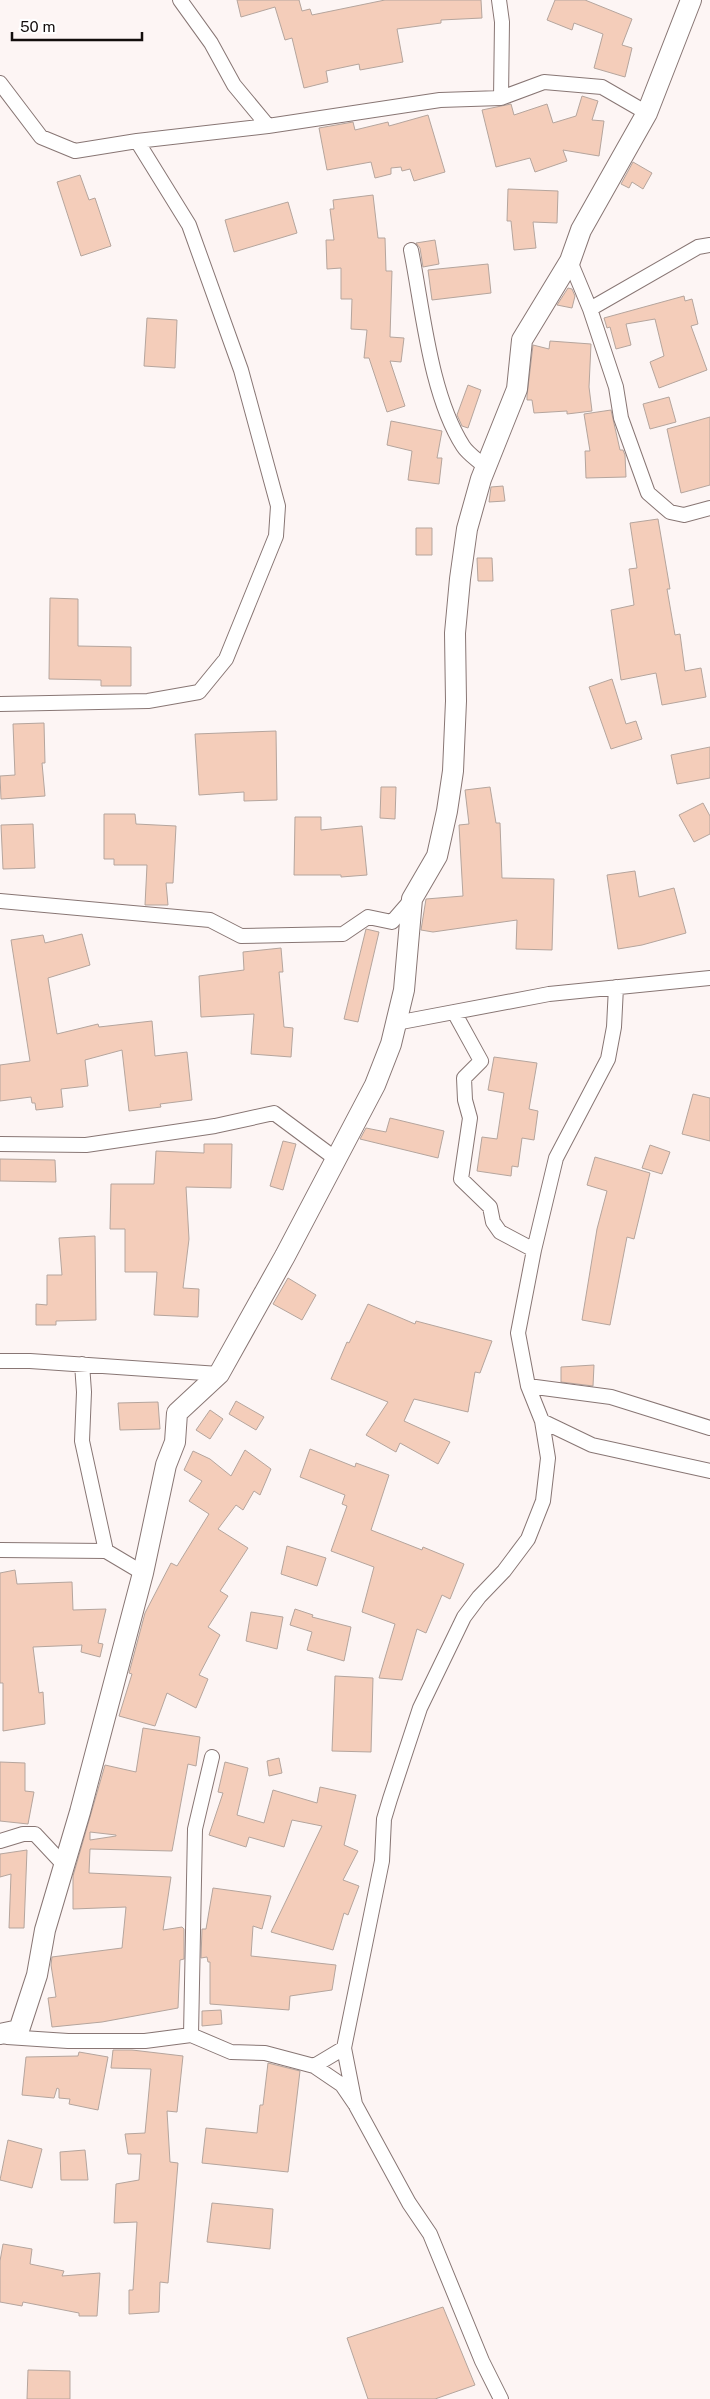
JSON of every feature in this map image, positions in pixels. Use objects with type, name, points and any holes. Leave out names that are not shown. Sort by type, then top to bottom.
[{"type":"street","points":[[180,0],[211,43],[234,86],[268,126]]},
{"type":"street","points":[[499,0],[502,22],[502,98]]},
{"type":"street","points":[[0,901],[210,920],[241,936],[344,934],[368,917],[392,922],[412,899],[437,856],[447,811],[453,771],[456,701],[455,633],[467,529],[485,467],[518,389],[522,340],[570,261],[581,230],[647,113],[691,0]]},
{"type":"street","points":[[0,82],[41,137],[75,152],[137,140],[268,126],[440,100],[502,98],[544,82],[602,86],[647,113]]},
{"type":"street","points":[[0,704],[148,701],[199,692],[226,659],[276,536],[278,506],[241,370],[189,225],[137,140]]},
{"type":"street","points":[[590,309],[698,247],[710,245]]},
{"type":"street","points":[[411,250],[437,382],[452,425],[464,448],[485,467]]},
{"type":"street","points":[[570,261],[590,309],[616,387],[621,418],[648,493],[670,512],[684,515],[710,508]]},
{"type":"street","points":[[0,2035],[19,2030],[37,1975],[45,1930],[143,1573],[166,1465],[176,1442],[177,1413],[218,1374],[285,1256],[375,1085],[391,1044],[404,990],[412,899]]},
{"type":"street","points":[[396,1023],[549,994],[710,978]]},
{"type":"street","points":[[355,2104],[344,2048],[382,1861],[384,1819],[390,1799],[420,1708],[464,1617],[504,1571],[528,1539],[543,1501],[548,1458],[542,1421],[528,1386],[518,1333],[534,1250],[556,1158],[608,1060],[614,1027],[616,987]]},
{"type":"street","points":[[454,1012],[481,1061],[464,1078],[465,1100],[470,1118],[461,1180],[490,1207],[493,1222],[500,1232],[534,1250]]},
{"type":"street","points":[[0,1144],[86,1145],[215,1126],[274,1113],[336,1159]]},
{"type":"street","points":[[0,1361],[82,1364],[218,1374]]},
{"type":"street","points":[[82,1364],[82,1441],[106,1551]]},
{"type":"street","points":[[528,1386],[611,1397],[710,1428]]},
{"type":"street","points":[[542,1421],[592,1445],[710,1471]]},
{"type":"street","points":[[0,1550],[106,1551],[143,1573]]},
{"type":"street","points":[[191,2035],[195,1829],[212,1758]]},
{"type":"street","points":[[0,1841],[22,1834],[35,1834],[64,1865]]},
{"type":"street","points":[[0,2035],[68,2041],[146,2041],[191,2035],[231,2052],[265,2053],[314,2066],[342,2086],[355,2104],[430,2234],[482,2361],[501,2399]]},
{"type":"street","points":[[314,2066],[344,2048]]},
{"type":"building","points":[[237,0],[299,0],[302,11],[310,9],[312,15],[385,0],[481,0],[482,18],[441,20],[441,23],[397,29],[403,62],[360,70],[359,64],[326,71],[328,82],[304,88],[292,38],[285,40],[275,7],[241,17]]},
{"type":"building","points":[[555,0],[585,0],[632,19],[622,45],[632,48],[625,77],[594,68],[603,34],[574,23],[572,30],[547,20]]},
{"type":"building","points":[[582,96],[598,101],[592,120],[604,121],[599,156],[563,150],[567,161],[535,172],[530,158],[496,167],[482,110],[511,104],[514,115],[547,104],[553,123],[576,116]]},
{"type":"building","points":[[428,115],[445,172],[414,181],[410,169],[402,171],[401,167],[391,168],[391,174],[375,178],[371,162],[327,170],[319,128],[353,122],[355,130],[388,122],[389,126]]},
{"type":"building","points":[[633,162],[652,173],[643,189],[632,182],[629,188],[621,184]]},
{"type":"building","points":[[80,175],[89,200],[95,198],[111,246],[81,256],[57,182]]},
{"type":"building","points":[[508,189],[558,191],[557,223],[533,222],[536,248],[514,250],[511,221],[507,221]]},
{"type":"building","points":[[373,195],[378,238],[385,238],[386,271],[392,271],[390,337],[404,338],[401,362],[390,361],[405,406],[387,412],[369,358],[364,358],[367,330],[351,329],[352,299],[341,299],[341,268],[327,269],[326,240],[334,240],[330,209],[334,209],[333,200]]},
{"type":"building","points":[[288,202],[297,233],[234,252],[225,220]]},
{"type":"building","points":[[435,240],[439,264],[423,267],[420,248],[416,243]]},
{"type":"building","points":[[488,264],[491,293],[432,300],[428,270]]},
{"type":"building","points":[[568,288],[572,289],[575,296],[572,308],[557,305]]},
{"type":"building","points":[[684,296],[685,301],[692,299],[698,324],[691,326],[707,370],[659,388],[650,362],[664,356],[655,319],[626,324],[631,345],[616,349],[610,327],[607,328],[604,318]]},
{"type":"building","points":[[147,318],[177,320],[175,368],[144,366]]},
{"type":"building","points":[[550,341],[591,344],[589,387],[592,411],[567,414],[567,411],[534,413],[532,400],[527,400],[533,345],[549,349]]},
{"type":"building","points":[[468,385],[481,390],[468,428],[462,426],[457,415]]},
{"type":"building","points":[[669,397],[676,422],[650,429],[643,404]]},
{"type":"building","points":[[611,410],[620,450],[623,450],[625,455],[626,477],[586,478],[585,451],[590,451],[584,414]]},
{"type":"building","points":[[710,417],[710,485],[681,493],[667,429]]},
{"type":"building","points":[[391,421],[442,431],[437,458],[442,458],[439,484],[408,480],[412,451],[387,445]]},
{"type":"building","points":[[503,486],[505,501],[489,502],[491,487]]},
{"type":"building","points":[[658,519],[670,589],[667,589],[675,635],[680,634],[685,671],[701,668],[706,697],[662,705],[656,673],[621,680],[611,610],[634,605],[629,569],[637,568],[630,523]]},
{"type":"building","points":[[416,528],[432,528],[432,555],[416,555]]},
{"type":"building","points":[[477,558],[492,558],[493,581],[478,581]]},
{"type":"building","points":[[50,598],[78,599],[78,646],[131,647],[131,686],[101,686],[101,680],[49,679]]},
{"type":"building","points":[[612,679],[626,724],[636,721],[642,739],[611,749],[589,687]]},
{"type":"building","points":[[44,723],[45,763],[42,763],[45,796],[1,799],[0,776],[15,775],[13,724]]},
{"type":"building","points":[[276,731],[277,800],[244,801],[244,792],[199,795],[195,734]]},
{"type":"building","points":[[710,747],[710,778],[677,784],[671,755]]},
{"type":"building","points":[[381,787],[396,787],[395,819],[380,818]]},
{"type":"building","points":[[490,787],[496,823],[500,823],[502,878],[554,879],[552,950],[516,949],[517,920],[433,932],[421,930],[426,899],[463,896],[459,825],[469,824],[465,790]]},
{"type":"building","points":[[703,803],[710,816],[710,834],[694,842],[679,815]]},
{"type":"building","points":[[104,814],[135,814],[136,824],[176,826],[173,883],[166,883],[168,905],[145,905],[147,865],[114,865],[114,859],[104,859]]},
{"type":"building","points":[[295,817],[321,817],[321,830],[362,826],[367,875],[341,877],[341,875],[294,875]]},
{"type":"building","points":[[33,824],[35,868],[3,869],[1,825]]},
{"type":"building","points":[[635,871],[639,897],[674,888],[686,933],[642,945],[618,949],[607,875]]},
{"type":"building","points":[[366,929],[379,932],[358,1022],[344,1019]]},
{"type":"building","points":[[82,934],[90,965],[48,978],[57,1034],[98,1024],[99,1027],[152,1021],[155,1056],[187,1052],[192,1100],[160,1104],[161,1107],[129,1111],[122,1050],[85,1060],[88,1086],[61,1089],[63,1107],[36,1110],[35,1103],[32,1103],[31,1097],[0,1101],[0,1065],[30,1061],[11,940],[43,935],[45,943]]},
{"type":"building","points":[[281,948],[283,972],[279,972],[284,1027],[293,1028],[291,1057],[251,1054],[254,1014],[201,1017],[199,976],[244,970],[243,952]]},
{"type":"building","points":[[494,1057],[537,1063],[529,1109],[538,1111],[534,1140],[522,1138],[518,1167],[512,1166],[511,1176],[477,1171],[482,1137],[497,1139],[504,1093],[488,1090]]},
{"type":"building","points":[[693,1094],[710,1098],[710,1141],[682,1134]]},
{"type":"building","points":[[390,1118],[444,1131],[438,1158],[360,1139],[366,1128],[386,1132]]},
{"type":"building","points":[[283,1141],[296,1144],[283,1190],[270,1186]]},
{"type":"building","points":[[204,1144],[232,1144],[231,1188],[186,1187],[189,1239],[183,1288],[199,1289],[198,1317],[154,1315],[157,1272],[125,1272],[125,1229],[110,1229],[111,1184],[154,1184],[156,1151],[204,1153]]},
{"type":"building","points":[[650,1145],[670,1152],[662,1174],[642,1168]]},
{"type":"building","points":[[595,1157],[650,1173],[634,1239],[627,1237],[610,1325],[582,1320],[597,1229],[607,1191],[587,1185]]},
{"type":"building","points":[[0,1159],[55,1160],[56,1182],[0,1181]]},
{"type":"building","points":[[95,1236],[96,1320],[56,1321],[56,1325],[36,1325],[36,1304],[47,1305],[47,1275],[62,1275],[59,1238]]},
{"type":"building","points":[[288,1278],[316,1295],[302,1320],[273,1304]]},
{"type":"building","points":[[368,1304],[415,1324],[416,1321],[492,1341],[480,1373],[475,1372],[468,1412],[414,1399],[404,1421],[450,1442],[438,1464],[400,1443],[396,1452],[366,1435],[388,1402],[331,1379],[347,1342],[349,1343]]},
{"type":"building","points":[[594,1365],[593,1386],[561,1382],[561,1367]]},
{"type":"building","points":[[236,1401],[264,1417],[256,1430],[229,1414]]},
{"type":"building","points":[[158,1402],[160,1429],[120,1430],[118,1403]]},
{"type":"building","points":[[210,1410],[223,1419],[210,1439],[196,1430]]},
{"type":"building","points":[[310,1449],[355,1467],[356,1463],[389,1475],[371,1530],[422,1550],[423,1547],[464,1564],[450,1599],[442,1595],[426,1633],[417,1629],[402,1680],[379,1678],[395,1624],[362,1612],[374,1567],[331,1551],[347,1506],[342,1504],[345,1495],[300,1477]]},
{"type":"building","points":[[245,1450],[271,1469],[260,1495],[254,1491],[243,1510],[236,1505],[218,1529],[248,1548],[220,1591],[228,1596],[208,1627],[220,1635],[199,1675],[208,1679],[196,1708],[167,1693],[155,1726],[119,1716],[132,1674],[129,1673],[145,1613],[171,1563],[177,1566],[209,1514],[189,1501],[202,1481],[184,1470],[193,1451],[210,1459],[231,1476]]},
{"type":"building","points":[[287,1546],[326,1558],[317,1586],[281,1574]]},
{"type":"building","points":[[15,1570],[17,1584],[72,1582],[73,1610],[106,1609],[98,1643],[103,1644],[100,1657],[81,1652],[82,1645],[33,1647],[39,1693],[43,1692],[45,1724],[3,1731],[3,1683],[0,1683],[0,1573]]},
{"type":"building","points":[[295,1609],[313,1615],[312,1617],[351,1627],[344,1661],[307,1650],[312,1632],[290,1625]]},
{"type":"building","points":[[251,1612],[283,1617],[277,1649],[246,1641]]},
{"type":"building","points":[[335,1676],[373,1678],[371,1752],[332,1751]]},
{"type":"building","points":[[143,1728],[200,1737],[196,1766],[188,1764],[172,1851],[90,1849],[89,1873],[171,1877],[163,1930],[182,1927],[184,1929],[184,1959],[180,1960],[178,2008],[102,2022],[52,2027],[48,1998],[56,1997],[51,1965],[52,1957],[122,1948],[126,1907],[73,1909],[73,1876],[105,1765],[136,1772]],"holes":[[[90,1832],[116,1836],[90,1840]]]},
{"type":"building","points":[[279,1758],[282,1773],[269,1776],[267,1761]]},
{"type":"building","points":[[0,1762],[25,1763],[25,1791],[34,1792],[28,1824],[0,1821]]},
{"type":"building","points":[[225,1762],[248,1768],[237,1815],[264,1823],[273,1790],[317,1803],[320,1787],[356,1795],[344,1845],[358,1851],[343,1880],[359,1886],[348,1915],[344,1913],[333,1950],[271,1932],[322,1826],[292,1820],[284,1847],[249,1837],[246,1847],[209,1835],[223,1793],[218,1792]]},
{"type":"building","points":[[27,1850],[24,1928],[9,1928],[11,1874],[0,1877],[0,1854]]},
{"type":"building","points":[[213,1888],[271,1896],[262,1929],[253,1926],[251,1956],[336,1965],[332,1990],[290,1996],[289,2010],[210,2004],[210,1962],[208,1962],[207,1957],[201,1958],[202,1929],[206,1929]]},
{"type":"building","points":[[221,2010],[222,2024],[202,2026],[202,2011]]},
{"type":"building","points":[[113,2050],[132,2050],[183,2056],[177,2112],[167,2111],[170,2162],[178,2163],[168,2283],[160,2282],[159,2312],[129,2314],[129,2290],[133,2290],[137,2222],[114,2223],[116,2184],[139,2180],[141,2154],[128,2154],[125,2134],[145,2133],[151,2069],[111,2068]]},
{"type":"building","points":[[79,2052],[108,2057],[98,2110],[69,2104],[70,2099],[59,2098],[59,2089],[57,2088],[54,2098],[22,2095],[26,2057],[78,2056]]},
{"type":"building","points":[[268,2063],[300,2071],[288,2172],[202,2163],[206,2128],[257,2133],[260,2105],[263,2105]]},
{"type":"building","points":[[8,2140],[42,2149],[32,2188],[0,2180]]},
{"type":"building","points":[[85,2150],[88,2180],[61,2180],[60,2152]]},
{"type":"building","points":[[212,2203],[273,2209],[270,2249],[207,2242]]},
{"type":"building","points":[[3,2244],[32,2249],[30,2264],[64,2271],[62,2276],[100,2273],[97,2316],[79,2316],[79,2313],[23,2302],[22,2306],[0,2302],[0,2261]]},
{"type":"building","points":[[443,2307],[475,2385],[435,2399],[368,2399],[347,2338]]},
{"type":"building","points":[[28,2370],[70,2371],[70,2399],[27,2399]]}]
